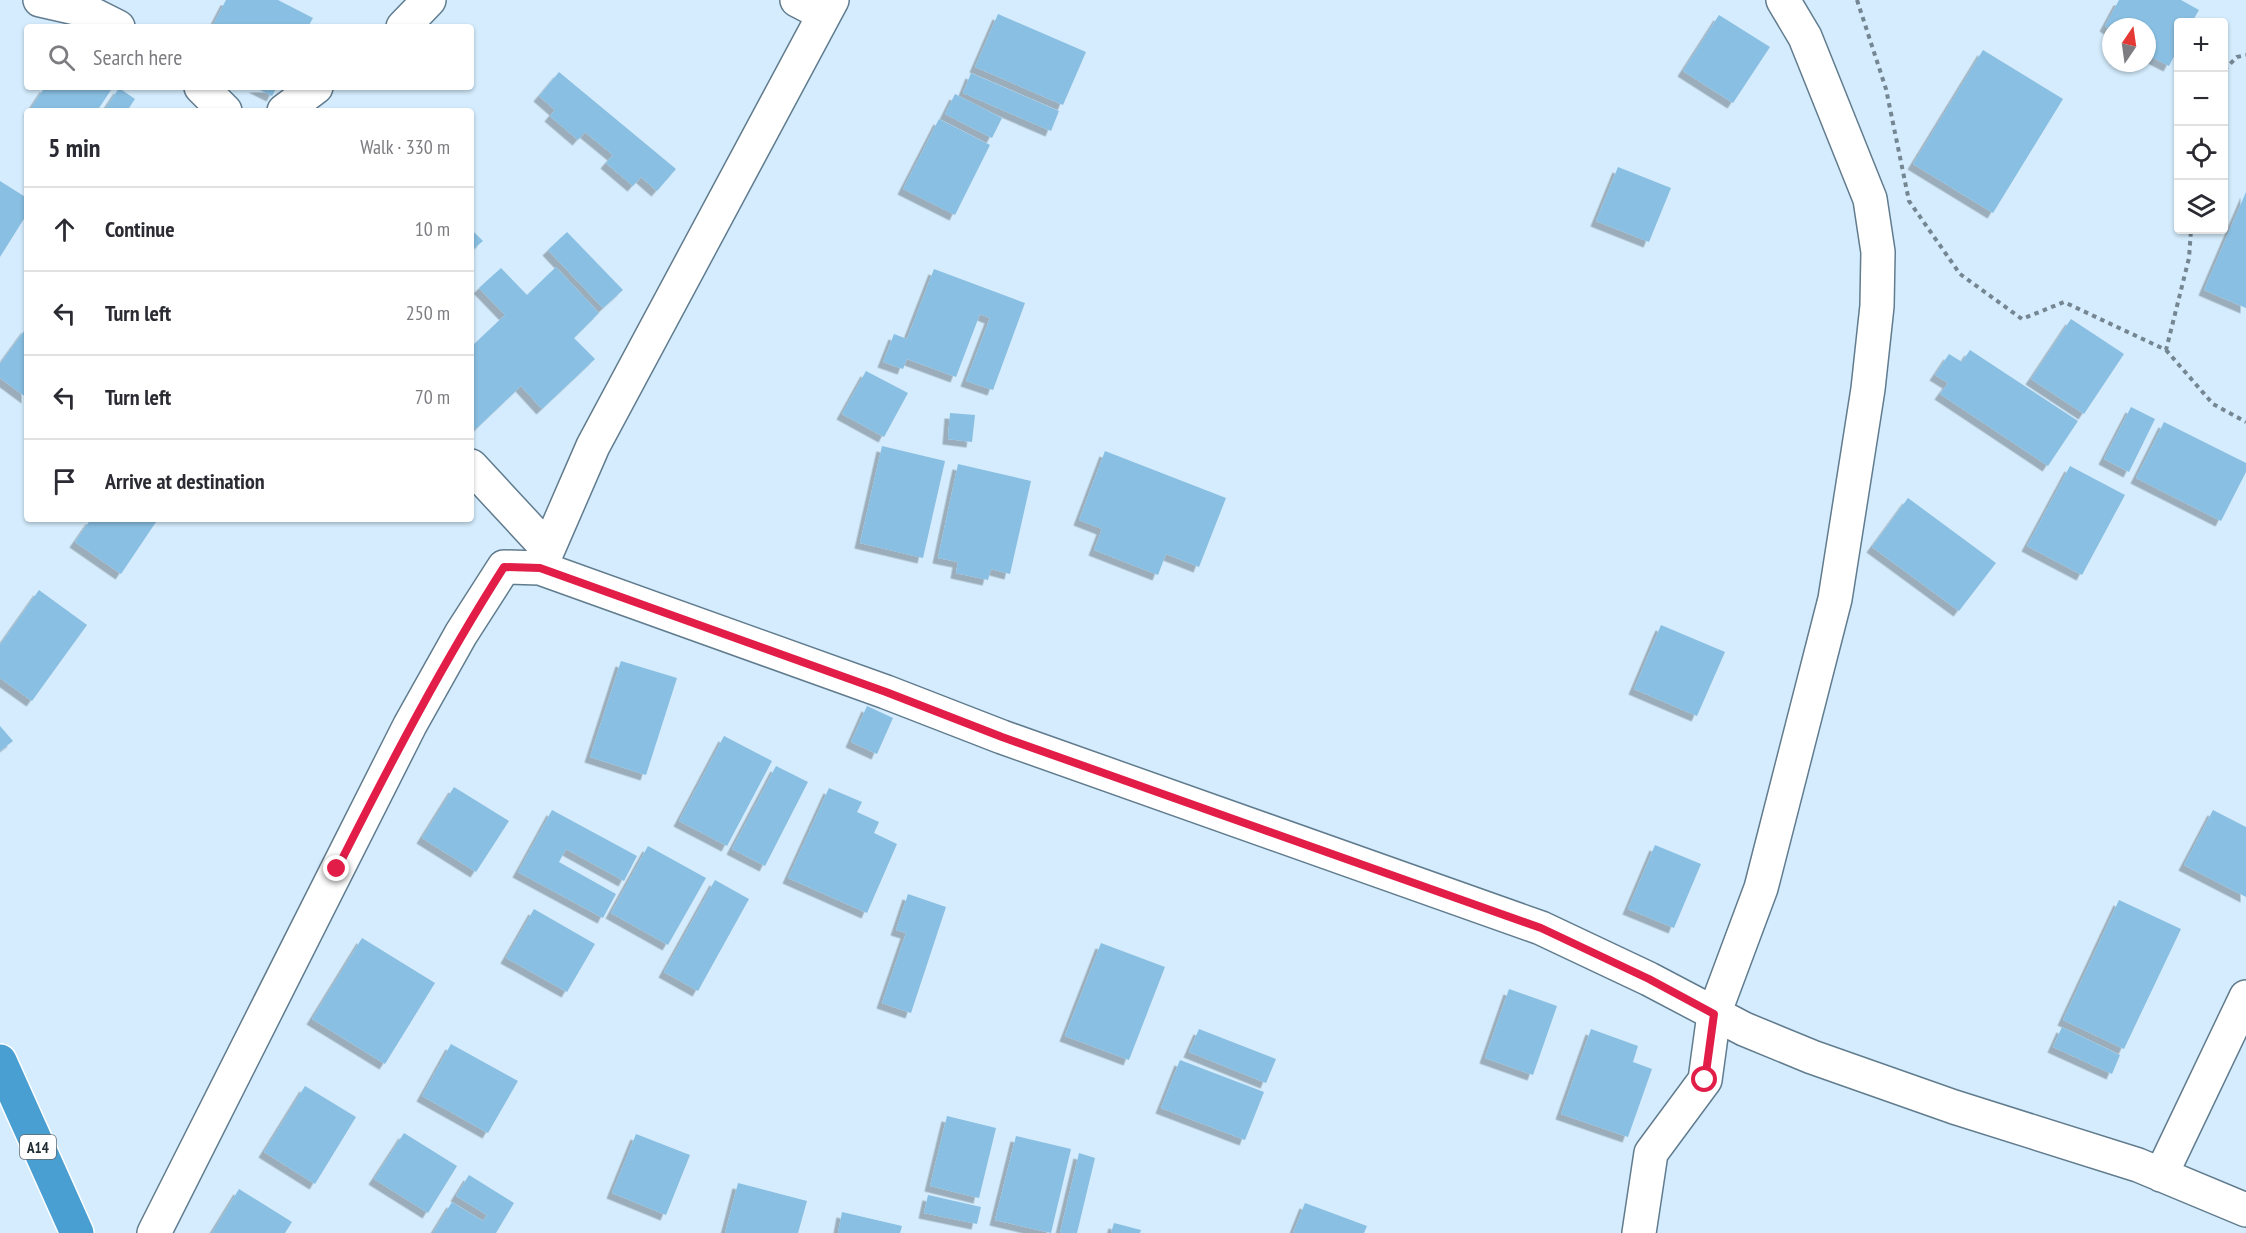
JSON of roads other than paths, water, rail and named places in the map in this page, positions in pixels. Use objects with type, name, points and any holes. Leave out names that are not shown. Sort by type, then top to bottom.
[{"type":"highway","name":"A14","points":[[0,1061],[77,1233]]},
{"type":"street","points":[[40,0],[84,10],[112,24]]},
{"type":"street","points":[[406,24],[429,0]]},
{"type":"street","points":[[1639,1233],[1651,1153],[1705,1080],[1714,1014],[1761,888],[1781,802],[1815,687],[1830,621],[1854,490],[1877,306],[1878,252],[1870,199],[1805,37],[1783,0]]},
{"type":"street","points":[[544,558],[593,446],[818,5]]},
{"type":"street","points":[[204,90],[222,108]]},
{"type":"street","points":[[288,108],[312,90]]},
{"type":"street","points":[[474,470],[544,558],[1002,737],[1541,928],[1649,979],[1714,1014],[1812,1057],[2161,1175],[2246,1210]]},
{"type":"street","points":[[154,1233],[410,725],[461,634],[504,567],[544,558]]},
{"type":"street","points":[[2161,1175],[2246,997]]}]
